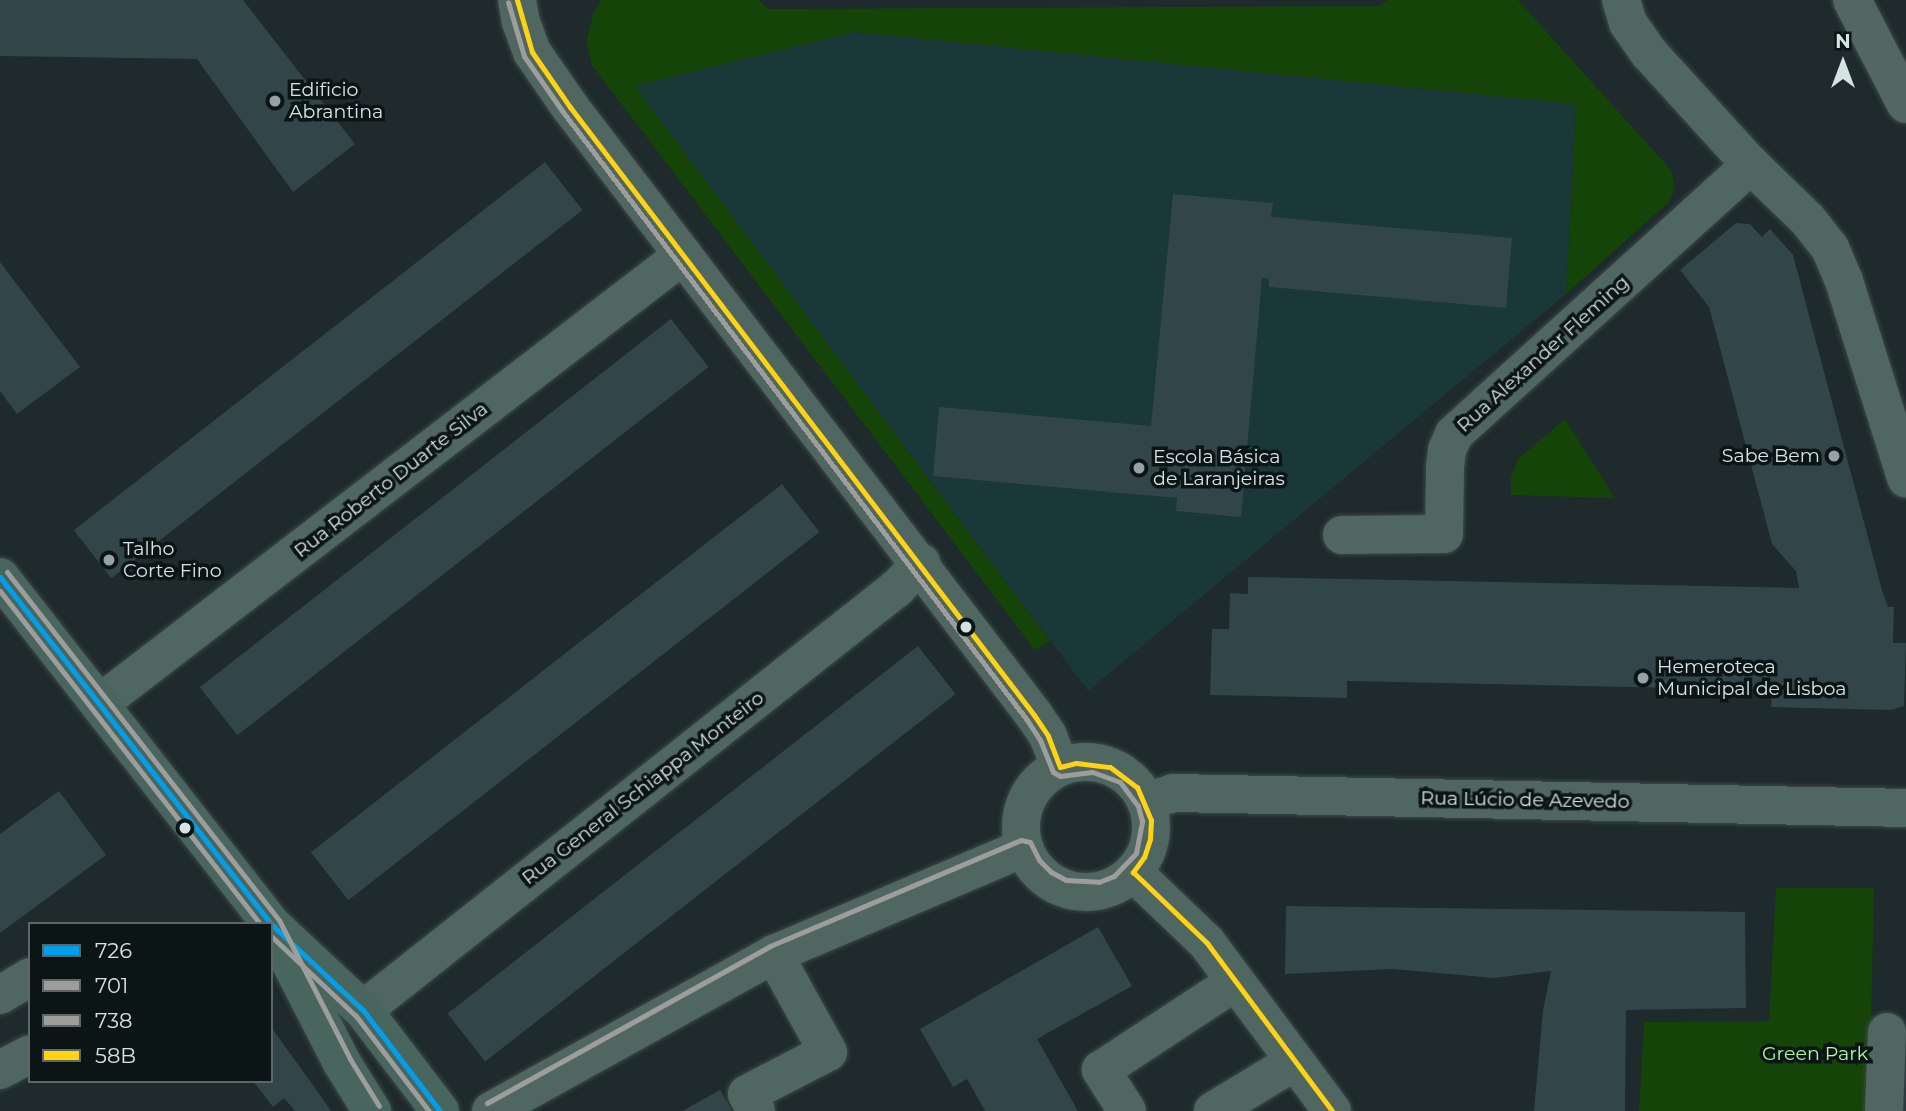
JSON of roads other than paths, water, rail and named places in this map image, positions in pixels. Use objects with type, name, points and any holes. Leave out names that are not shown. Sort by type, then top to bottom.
[{"type":"highway","points":[[1858,10],[1906,104]]},
{"type":"main road","points":[[0,577],[266,922]]},
{"type":"main road","points":[[273,928],[363,1010],[440,1111]]},
{"type":"main road","points":[[273,935],[342,1063],[372,1111]]},
{"type":"street","points":[[517,0],[521,22],[532,52],[683,255],[1034,715],[1048,736],[1060,767]]},
{"type":"street","points":[[1621,0],[1628,23],[1649,53],[1751,165],[1808,220],[1830,248],[1844,281],[1906,478]]},
{"type":"street","name":"Rua Alexander Fleming","points":[[1342,535],[1444,534],[1445,467],[1447,450],[1454,434],[1751,165]]},
{"type":"street","name":"Rua Roberto Duarte Silva","points":[[99,704],[683,255]]},
{"type":"street","name":"Rua General Schiappa Monteiro","points":[[363,1010],[886,596],[921,564]]},
{"type":"street","points":[[1076,763],[1110,767],[1131,781],[1146,802],[1151,820],[1150,839],[1144,856],[1133,872],[1101,891],[1082,892],[1063,888],[1046,879],[1032,865],[1024,848],[1020,829],[1023,810],[1031,792],[1060,767],[1076,763]]},
{"type":"street","name":"Rua Lúcio de Azevedo","points":[[1146,802],[1174,793],[1906,808]]},
{"type":"street","points":[[491,1111],[774,954],[1024,848]]},
{"type":"street","points":[[1133,872],[1207,943],[1332,1111]]},
{"type":"street","points":[[756,1111],[747,1094],[828,1052],[774,954]]},
{"type":"street","points":[[0,995],[28,978]]},
{"type":"street","points":[[1127,1111],[1101,1070],[1234,982]]},
{"type":"street","points":[[1884,1111],[1887,1032]]},
{"type":"street","points":[[0,1070],[28,1055]]},
{"type":"street","points":[[1213,1111],[1294,1062]]},
{"type":"place","name":"Edificio Abrantina","points":[[275,101]]},
{"type":"place","name":"Sabe Bem","points":[[1834,456]]},
{"type":"place","name":"Escola Básica de Laranjeiras","points":[[1139,468]]},
{"type":"place","name":"Talho Corte Fino","points":[[109,560]]},
{"type":"place","name":"Hemeroteca Municipal de Lisboa","points":[[1643,678]]},
{"type":"park label","name":"Green Park","points":[[1815,1054]]}]
